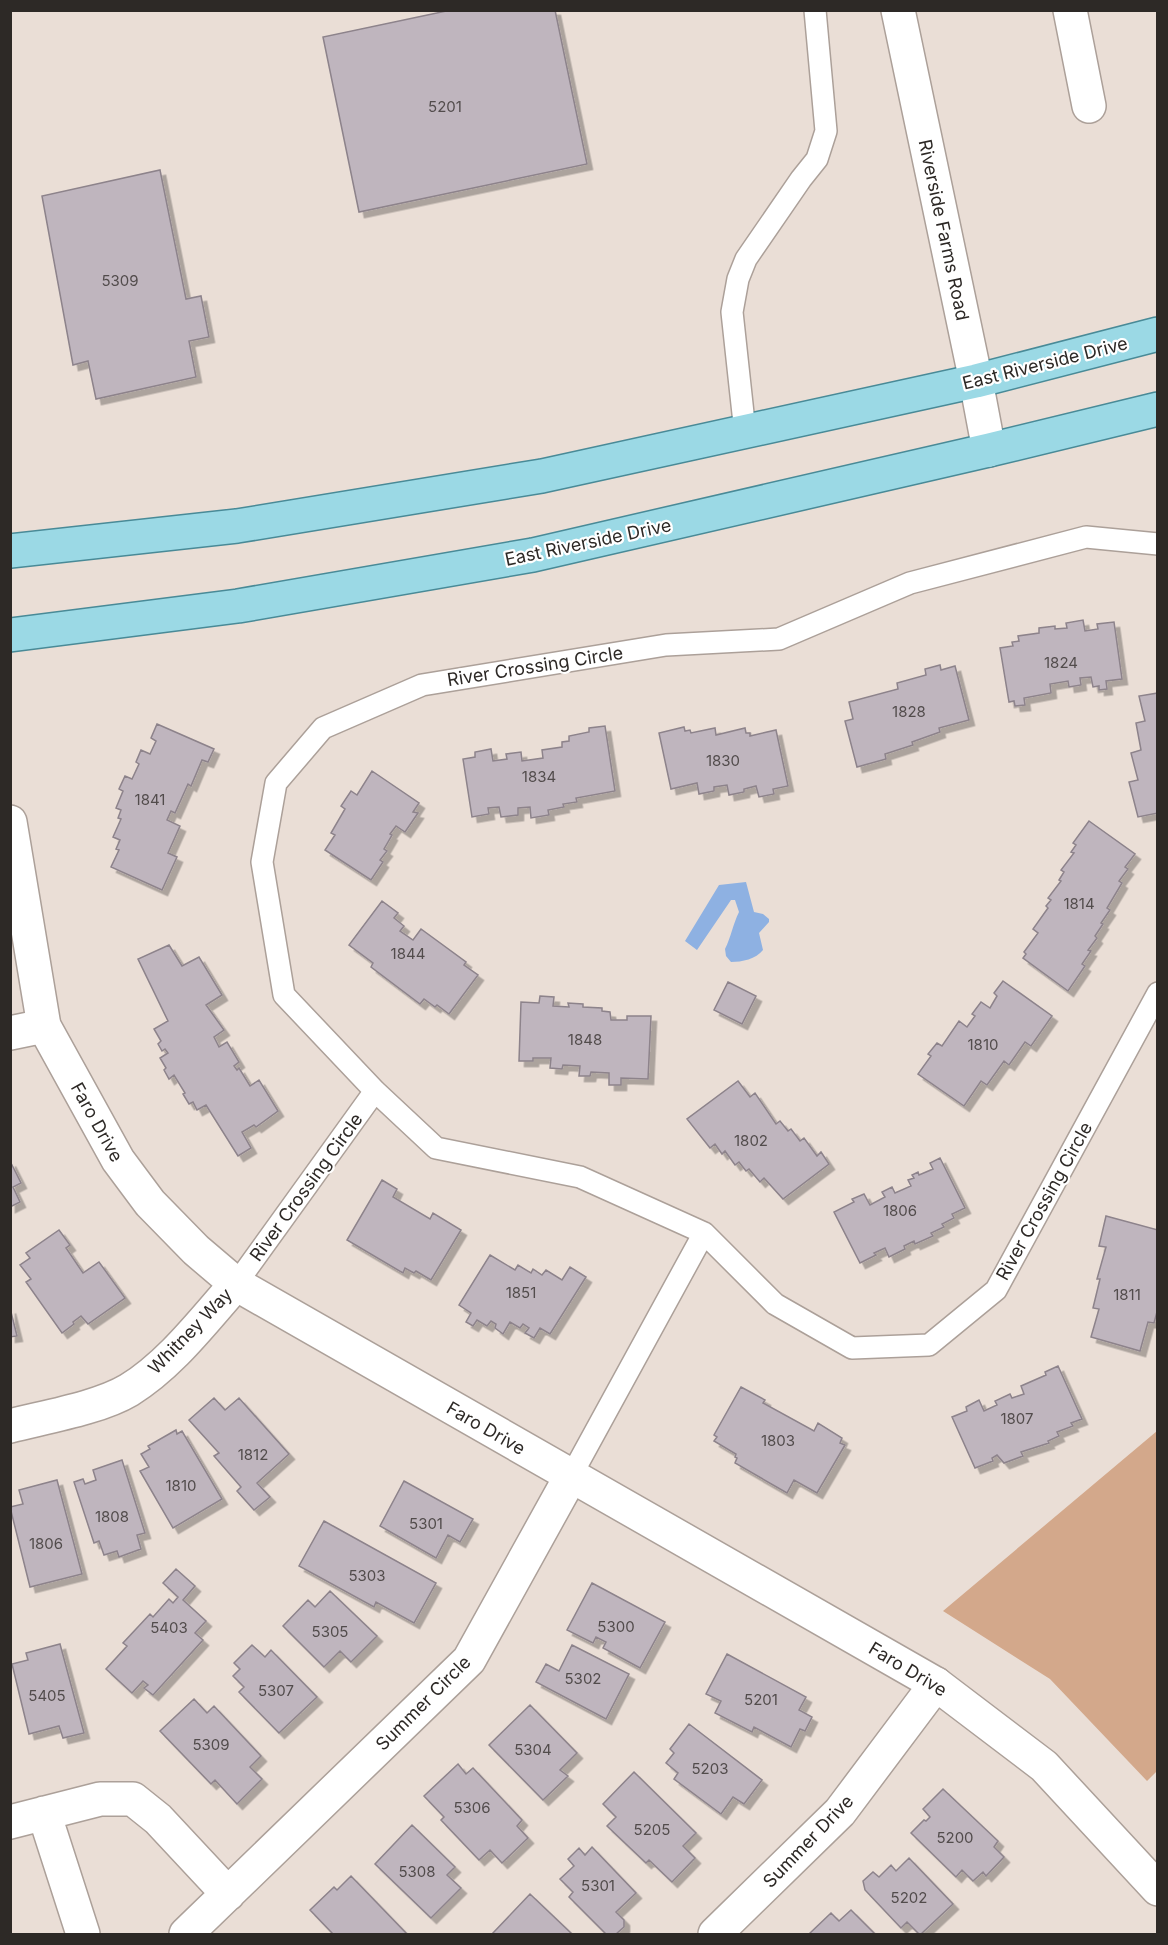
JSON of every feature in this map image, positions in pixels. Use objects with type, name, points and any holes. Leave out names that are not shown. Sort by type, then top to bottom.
[{"type":"main road","name":"East Riverside Drive","points":[[10,551],[237,526],[542,476],[976,381],[1158,334]]},
{"type":"main road","name":"East Riverside Drive","points":[[10,634],[238,606],[533,555],[1158,409]]},
{"type":"street","name":"Riverside Farms Road","points":[[898,10],[989,450]]},
{"type":"street","points":[[1070,10],[1089,106]]},
{"type":"street","name":"Faro Drive","points":[[10,822],[44,1026],[118,1160],[150,1203],[196,1250],[236,1284],[936,1684],[1044,1766],[1158,1889]]},
{"type":"street","points":[[10,1033],[44,1026]]},
{"type":"street","name":"Whitney Way","points":[[10,1426],[96,1403],[128,1391],[162,1365],[236,1284]]},
{"type":"street","name":"Summer Circle","points":[[186,1935],[469,1660],[572,1476]]},
{"type":"street","name":"Summer Drive","points":[[715,1935],[840,1812],[936,1684]]},
{"type":"street","points":[[10,1822],[100,1799],[133,1799],[158,1819],[228,1894]]},
{"type":"street","points":[[44,1813],[83,1935]]},
{"type":"lane","points":[[745,432],[732,312],[738,279],[746,259],[801,178],[817,159],[826,131],[815,10]]},
{"type":"lane","name":"River Crossing Circle","points":[[1158,544],[1086,537],[910,583],[779,639],[666,645],[422,685],[323,728],[276,783],[262,861],[284,995],[375,1091],[436,1148],[580,1177],[704,1233],[776,1304],[852,1348],[929,1345],[996,1290],[1158,993]]},
{"type":"lane","name":"River Crossing Circle","points":[[236,1284],[375,1091]]},
{"type":"lane","points":[[572,1476],[704,1233]]},
{"type":"shaded area","points":[[1157,1431],[1158,1770],[1147,1781],[1050,1679],[943,1611]]},
{"type":"water","points":[[746,882],[754,912],[763,914],[769,919],[759,933],[763,950],[757,956],[731,962],[726,956],[725,949],[739,912],[735,900],[731,900],[697,950],[685,941],[719,885]]},
{"type":"building","points":[[451,10],[555,10],[587,164],[359,212],[323,37]]},
{"type":"building","points":[[160,170],[186,299],[201,296],[209,337],[189,341],[196,377],[96,399],[88,361],[73,365],[42,196]]},
{"type":"building","points":[[1083,620],[1085,631],[1098,629],[1097,624],[1114,622],[1122,679],[1106,681],[1107,689],[1099,690],[1099,686],[1093,687],[1091,677],[1080,678],[1081,685],[1069,687],[1068,681],[1050,684],[1051,693],[1024,698],[1025,705],[1015,706],[1014,701],[1009,702],[1000,648],[1013,646],[1012,642],[1019,641],[1018,636],[1039,633],[1039,628],[1055,626],[1055,629],[1067,628],[1066,623]]},
{"type":"building","points":[[940,665],[941,670],[955,666],[969,720],[939,728],[940,732],[912,742],[913,745],[885,754],[886,759],[857,767],[845,721],[853,719],[849,702],[898,689],[897,683],[926,675],[925,669]]},
{"type":"building","points":[[1158,693],[1158,813],[1138,817],[1129,782],[1138,780],[1131,753],[1141,750],[1136,723],[1145,721],[1139,696]]},
{"type":"building","points":[[157,724],[214,749],[208,762],[202,760],[191,786],[188,784],[175,813],[171,811],[167,820],[180,826],[168,853],[177,857],[162,890],[111,867],[119,850],[116,849],[120,840],[113,837],[121,819],[118,818],[121,810],[116,808],[123,791],[119,789],[125,776],[132,779],[139,764],[136,762],[141,750],[150,754],[156,741],[151,738]]},
{"type":"building","points":[[605,726],[615,791],[576,798],[577,802],[548,810],[549,815],[531,818],[530,807],[518,808],[518,815],[501,817],[499,807],[488,808],[489,814],[472,817],[463,759],[475,757],[475,752],[491,749],[493,761],[507,759],[506,754],[521,752],[522,761],[543,758],[542,750],[562,747],[562,742],[569,741],[569,736],[589,732],[589,728]]},
{"type":"building","points":[[684,727],[685,731],[690,730],[691,733],[715,728],[716,735],[745,728],[746,733],[750,733],[750,736],[776,730],[788,786],[773,789],[774,794],[759,797],[756,786],[744,789],[744,792],[729,795],[727,785],[714,787],[714,791],[699,794],[697,783],[671,789],[659,733]]},
{"type":"building","points":[[372,771],[419,803],[413,812],[418,813],[405,832],[396,826],[390,834],[392,835],[384,849],[387,851],[380,860],[383,862],[371,880],[325,850],[335,835],[331,833],[345,809],[341,806],[351,791],[357,795]]},
{"type":"building","points":[[1089,821],[1135,854],[1125,867],[1128,869],[1119,881],[1122,883],[1107,908],[1110,910],[1101,923],[1103,924],[1095,936],[1097,938],[1088,950],[1091,951],[1082,964],[1085,966],[1068,991],[1023,958],[1026,954],[1024,952],[1038,933],[1033,929],[1048,908],[1046,906],[1051,900],[1048,898],[1061,881],[1059,880],[1064,872],[1061,870],[1074,853],[1071,852],[1076,845],[1073,843]]},
{"type":"building","points":[[382,901],[398,913],[394,918],[404,926],[400,931],[413,940],[421,929],[466,962],[464,965],[478,975],[449,1014],[424,999],[420,1004],[371,967],[373,963],[349,945]]},
{"type":"building","points":[[169,945],[182,966],[199,957],[222,995],[206,1005],[224,1030],[214,1037],[219,1047],[227,1042],[239,1062],[234,1066],[237,1070],[239,1068],[250,1086],[259,1080],[278,1111],[256,1127],[254,1125],[242,1132],[251,1148],[238,1156],[206,1105],[197,1110],[193,1102],[189,1104],[174,1075],[169,1079],[160,1058],[168,1053],[165,1049],[162,1051],[158,1044],[161,1041],[154,1029],[168,1021],[138,959]]},
{"type":"building","points":[[1003,981],[1052,1016],[1031,1046],[1025,1042],[1009,1065],[1004,1061],[987,1085],[981,1081],[964,1106],[918,1074],[931,1056],[928,1054],[937,1043],[942,1046],[959,1021],[967,1027],[975,1016],[972,1014],[981,1002],[990,1008],[997,996],[994,993]]},
{"type":"building","points":[[728,982],[756,996],[742,1024],[714,1010]]},
{"type":"building","points":[[540,996],[554,997],[553,1006],[569,1007],[568,1003],[602,1008],[602,1011],[610,1012],[611,1020],[627,1020],[627,1016],[651,1016],[648,1079],[621,1078],[621,1085],[609,1085],[609,1073],[591,1072],[590,1076],[579,1076],[580,1066],[563,1065],[562,1069],[550,1068],[551,1058],[519,1061],[521,1002],[539,1003]]},
{"type":"building","points":[[738,1081],[750,1097],[755,1093],[776,1124],[780,1121],[788,1131],[791,1129],[800,1141],[804,1138],[817,1156],[821,1152],[829,1164],[783,1199],[764,1178],[760,1182],[749,1169],[746,1171],[739,1162],[735,1165],[725,1151],[722,1154],[715,1144],[710,1148],[687,1119]]},
{"type":"building","points":[[940,1158],[965,1208],[952,1214],[954,1218],[942,1224],[944,1227],[931,1233],[933,1236],[915,1244],[914,1241],[904,1246],[905,1249],[889,1257],[885,1248],[860,1263],[834,1212],[854,1202],[852,1199],[864,1194],[870,1205],[885,1197],[882,1192],[892,1187],[895,1193],[911,1186],[908,1180],[914,1178],[912,1175],[918,1172],[919,1175],[933,1169],[930,1163]]},
{"type":"building","points":[[10,1161],[21,1183],[13,1187],[20,1202],[10,1207]]},
{"type":"building","points":[[382,1180],[397,1189],[393,1197],[430,1219],[433,1213],[461,1230],[431,1280],[416,1271],[414,1273],[405,1268],[403,1273],[347,1240]]},
{"type":"building","points":[[1106,1216],[1158,1230],[1158,1308],[1154,1323],[1148,1322],[1140,1351],[1091,1337],[1099,1309],[1093,1308],[1100,1279],[1097,1279],[1106,1247],[1099,1246]]},
{"type":"building","points":[[59,1230],[70,1245],[66,1248],[83,1273],[99,1262],[125,1298],[88,1324],[81,1316],[62,1333],[26,1282],[31,1279],[20,1265],[30,1258],[26,1253]]},
{"type":"building","points":[[490,1255],[515,1270],[518,1265],[531,1273],[533,1269],[542,1275],[546,1270],[562,1280],[570,1267],[586,1277],[550,1334],[540,1328],[534,1338],[525,1333],[529,1328],[523,1324],[520,1328],[510,1322],[503,1334],[495,1328],[496,1324],[491,1321],[487,1326],[477,1320],[473,1326],[466,1322],[471,1313],[459,1305]]},
{"type":"building","points":[[10,1308],[17,1336],[10,1337]]},
{"type":"building","points":[[1058,1366],[1082,1419],[1071,1423],[1073,1426],[1057,1432],[1059,1436],[1048,1441],[1049,1443],[1021,1452],[1023,1456],[1004,1463],[997,1455],[992,1458],[993,1461],[975,1468],[952,1417],[967,1411],[966,1407],[979,1400],[984,1411],[997,1405],[995,1401],[1010,1394],[1012,1398],[1024,1394],[1021,1386],[1046,1375],[1045,1372]]},
{"type":"building","points":[[741,1387],[765,1400],[763,1403],[814,1431],[818,1423],[842,1438],[840,1443],[845,1445],[817,1493],[794,1480],[787,1493],[735,1463],[736,1454],[714,1441],[717,1437],[714,1435]]},
{"type":"building","points":[[214,1398],[225,1410],[239,1398],[289,1454],[257,1483],[270,1497],[254,1510],[237,1491],[241,1487],[214,1456],[219,1453],[189,1420]]},
{"type":"building","points":[[176,1430],[177,1434],[182,1431],[222,1499],[173,1528],[140,1471],[149,1467],[141,1454],[150,1449],[148,1446]]},
{"type":"building","points":[[122,1460],[145,1533],[137,1535],[141,1549],[119,1557],[117,1551],[104,1555],[99,1541],[94,1543],[74,1482],[83,1479],[85,1484],[96,1480],[93,1470]]},
{"type":"building","points":[[57,1480],[82,1574],[30,1587],[10,1507],[23,1504],[19,1490]]},
{"type":"building","points":[[404,1481],[473,1519],[460,1542],[448,1535],[436,1558],[380,1526]]},
{"type":"building","points":[[324,1521],[436,1583],[414,1623],[376,1602],[374,1607],[299,1566]]},
{"type":"building","points":[[176,1569],[195,1586],[183,1600],[206,1621],[195,1633],[203,1640],[153,1695],[144,1688],[148,1685],[143,1681],[132,1693],[106,1669],[127,1646],[123,1643],[150,1614],[153,1617],[169,1599],[173,1603],[178,1597],[163,1583]]},
{"type":"building","points":[[592,1583],[665,1622],[640,1668],[603,1648],[606,1642],[596,1637],[593,1643],[567,1630]]},
{"type":"building","points":[[330,1591],[377,1636],[351,1662],[340,1651],[324,1667],[283,1626],[308,1600],[315,1607]]},
{"type":"building","points":[[60,1644],[84,1733],[63,1738],[59,1726],[29,1734],[12,1664],[28,1660],[26,1653]]},
{"type":"building","points":[[252,1645],[265,1657],[271,1650],[317,1697],[279,1733],[239,1692],[244,1687],[233,1676],[240,1669],[234,1663]]},
{"type":"building","points":[[572,1645],[629,1674],[606,1719],[536,1682],[546,1664],[559,1671]]},
{"type":"building","points":[[727,1654],[806,1697],[799,1710],[812,1717],[805,1731],[800,1729],[791,1747],[754,1727],[752,1732],[715,1713],[721,1701],[706,1694]]},
{"type":"building","points":[[194,1699],[207,1713],[214,1706],[261,1756],[250,1767],[262,1779],[237,1804],[215,1780],[211,1784],[160,1731]]},
{"type":"building","points":[[530,1705],[577,1753],[560,1770],[568,1776],[543,1800],[489,1745]]},
{"type":"building","points":[[689,1724],[762,1780],[744,1804],[733,1797],[721,1814],[674,1779],[678,1773],[666,1763],[674,1753],[670,1749]]},
{"type":"building","points":[[458,1764],[466,1774],[473,1768],[522,1820],[517,1826],[528,1838],[502,1863],[490,1850],[479,1860],[441,1820],[444,1817],[424,1796]]},
{"type":"building","points":[[634,1772],[696,1833],[683,1846],[695,1858],[672,1882],[649,1860],[646,1863],[607,1826],[616,1817],[603,1804]]},
{"type":"building","points":[[943,1789],[998,1841],[994,1847],[1004,1857],[986,1876],[983,1872],[973,1881],[962,1870],[956,1877],[911,1833],[930,1817],[923,1809]]},
{"type":"building","points":[[412,1825],[455,1867],[447,1875],[461,1888],[431,1918],[375,1864]]},
{"type":"building","points":[[592,1847],[636,1893],[616,1912],[624,1920],[624,1927],[616,1934],[606,1934],[569,1897],[573,1892],[560,1879],[574,1866],[568,1859],[579,1848],[585,1855]]},
{"type":"building","points":[[909,1858],[953,1904],[921,1934],[907,1922],[901,1928],[865,1890],[863,1881],[873,1872],[879,1877],[891,1865],[896,1871]]},
{"type":"building","points":[[351,1876],[407,1934],[333,1934],[310,1910],[334,1887],[337,1890]]},
{"type":"building","points":[[530,1894],[572,1934],[492,1934]]},
{"type":"building","points":[[851,1910],[875,1934],[809,1934],[831,1913],[839,1921]]}]
